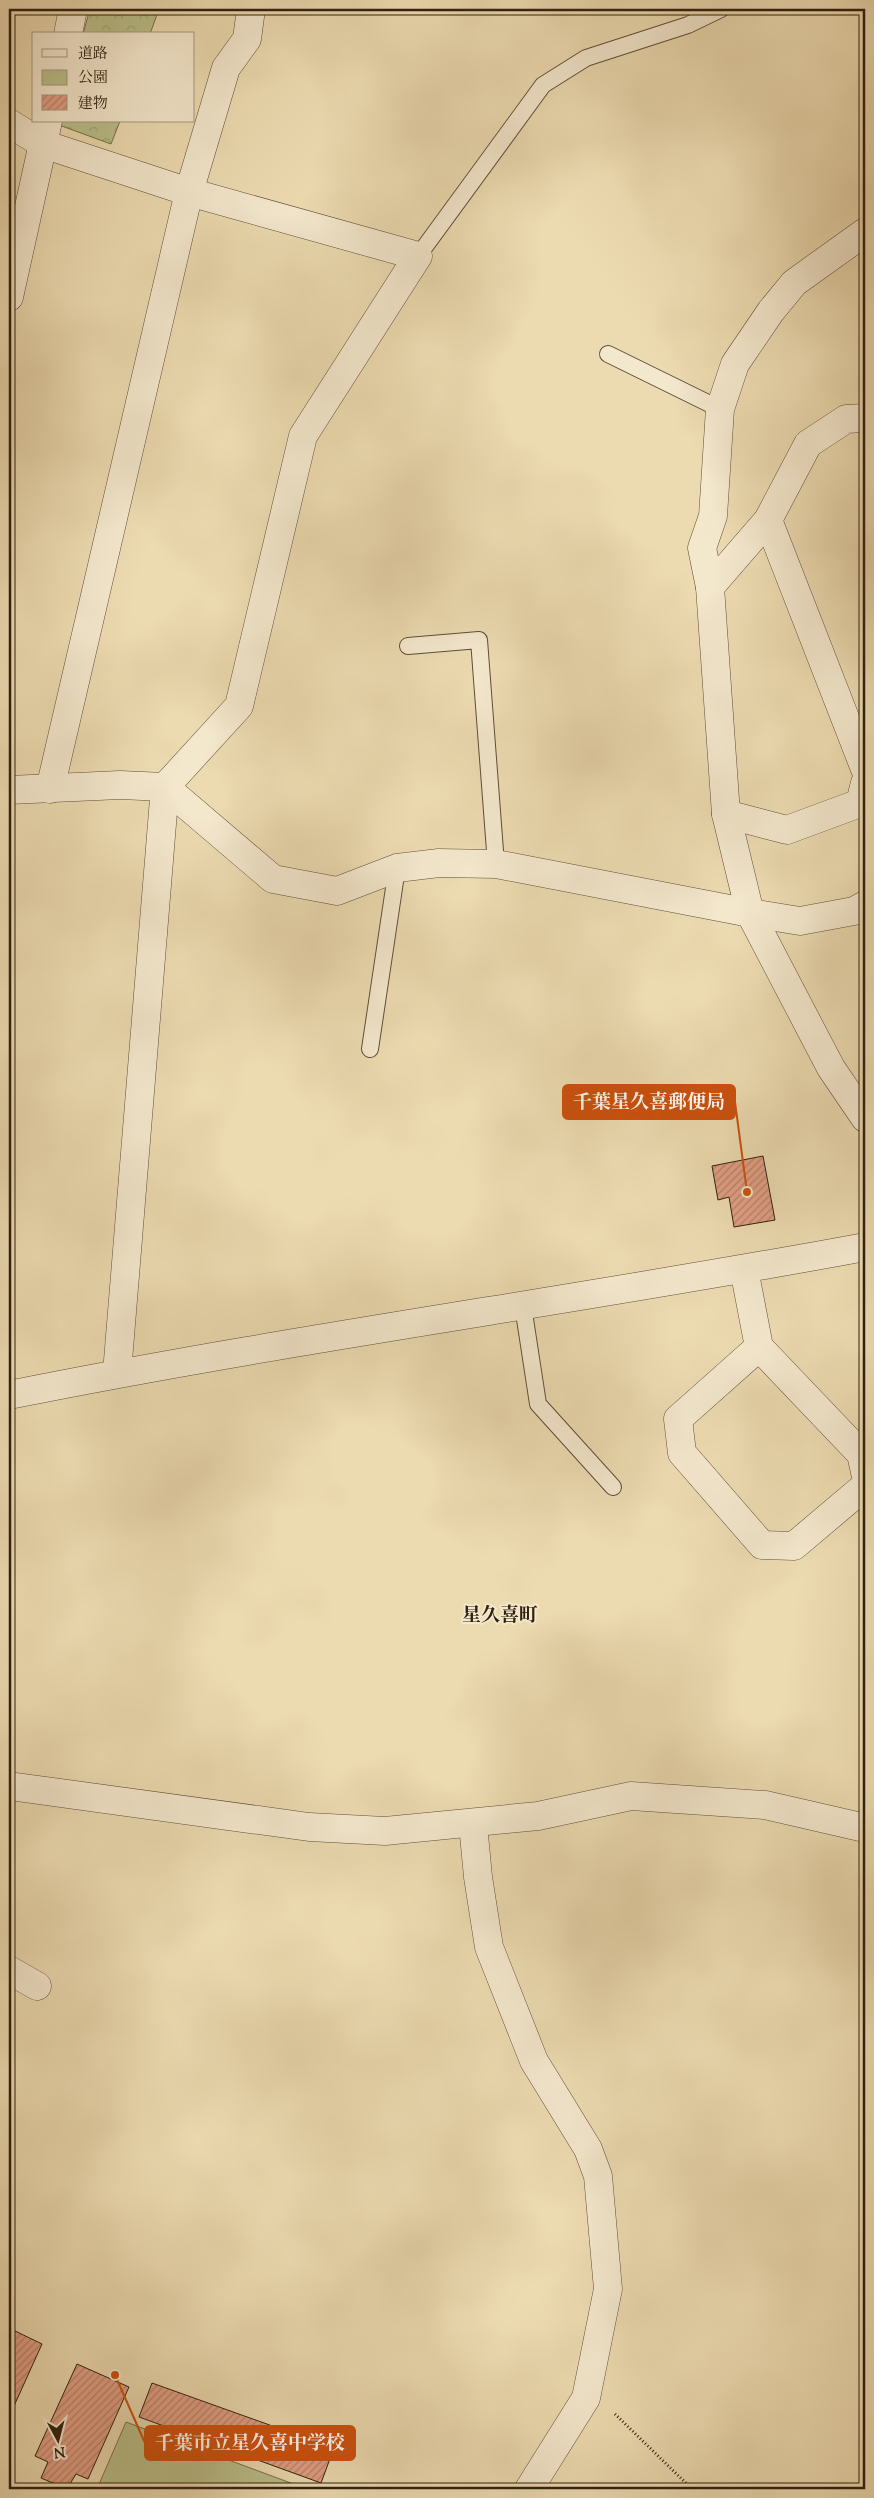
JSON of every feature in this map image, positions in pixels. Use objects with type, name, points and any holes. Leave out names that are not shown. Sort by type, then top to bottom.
[{"type":"street","points":[[68,32],[74,9]]},
{"type":"street","points":[[50,789],[189,192],[226,68],[247,39],[250,9]]},
{"type":"street","points":[[9,123],[45,132],[189,192],[418,256],[303,436],[239,706],[165,787],[117,1373]]},
{"type":"street","points":[[9,297],[45,132]]},
{"type":"street","points":[[865,232],[794,283],[735,364],[720,409],[713,516],[702,548],[710,588],[726,814],[750,913],[831,1068],[865,1118]]},
{"type":"street","points":[[710,588],[768,520],[808,444],[846,419],[865,418]]},
{"type":"street","points":[[768,520],[865,769]]},
{"type":"street","points":[[726,814],[787,830],[860,803],[865,783]]},
{"type":"street","points":[[9,790],[120,785],[165,787],[273,879],[337,891],[397,868],[439,863],[496,864],[800,921],[854,911],[865,905]]},
{"type":"street","points":[[9,1395],[117,1373],[744,1269],[865,1247]]},
{"type":"street","points":[[744,1269],[759,1347],[861,1454],[865,1472]]},
{"type":"street","points":[[759,1347],[678,1419],[682,1452],[762,1545],[794,1546],[865,1486]]},
{"type":"street","points":[[9,1786],[309,1827],[385,1831],[472,1824],[538,1816],[631,1796],[765,1805],[865,1828]]},
{"type":"street","points":[[472,1824],[489,1946],[534,2061],[588,2149],[598,2176],[608,2289],[586,2398],[528,2489]]},
{"type":"street","points":[[9,1970],[37,1986]]},
{"type":"lane","points":[[418,256],[543,85],[586,58],[688,24],[721,9]]},
{"type":"lane","points":[[608,354],[720,409]]},
{"type":"lane","points":[[408,646],[479,640],[496,864]]},
{"type":"lane","points":[[370,1050],[397,868]]},
{"type":"lane","points":[[523,1306],[538,1404],[613,1487]]},
{"type":"path","points":[[588,2387],[692,2489]]},
{"type":"green space","points":[[90,9],[159,9],[151,32],[84,32]]},
{"type":"green space","points":[[60,122],[120,122],[111,144],[59,125]]},
{"type":"green space","points":[[126,2422],[307,2489],[97,2489]]},
{"type":"building","points":[[763,1156],[775,1220],[734,1227],[729,1197],[718,1200],[712,1166]]},
{"type":"building","points":[[11,2329],[42,2344],[9,2417],[9,2334]]},
{"type":"building","points":[[77,2364],[129,2387],[88,2479],[76,2474],[67,2489],[41,2478],[48,2462],[35,2456]]},
{"type":"building","points":[[152,2383],[334,2448],[321,2483],[139,2417]]},
{"type":"place","name":"千葉星久喜郵便局","points":[[747,1192]]},
{"type":"place","name":"千葉市立星久喜中学校","points":[[115,2375]]},
{"type":"district","name":"星久喜町","points":[[500,1616]]}]
